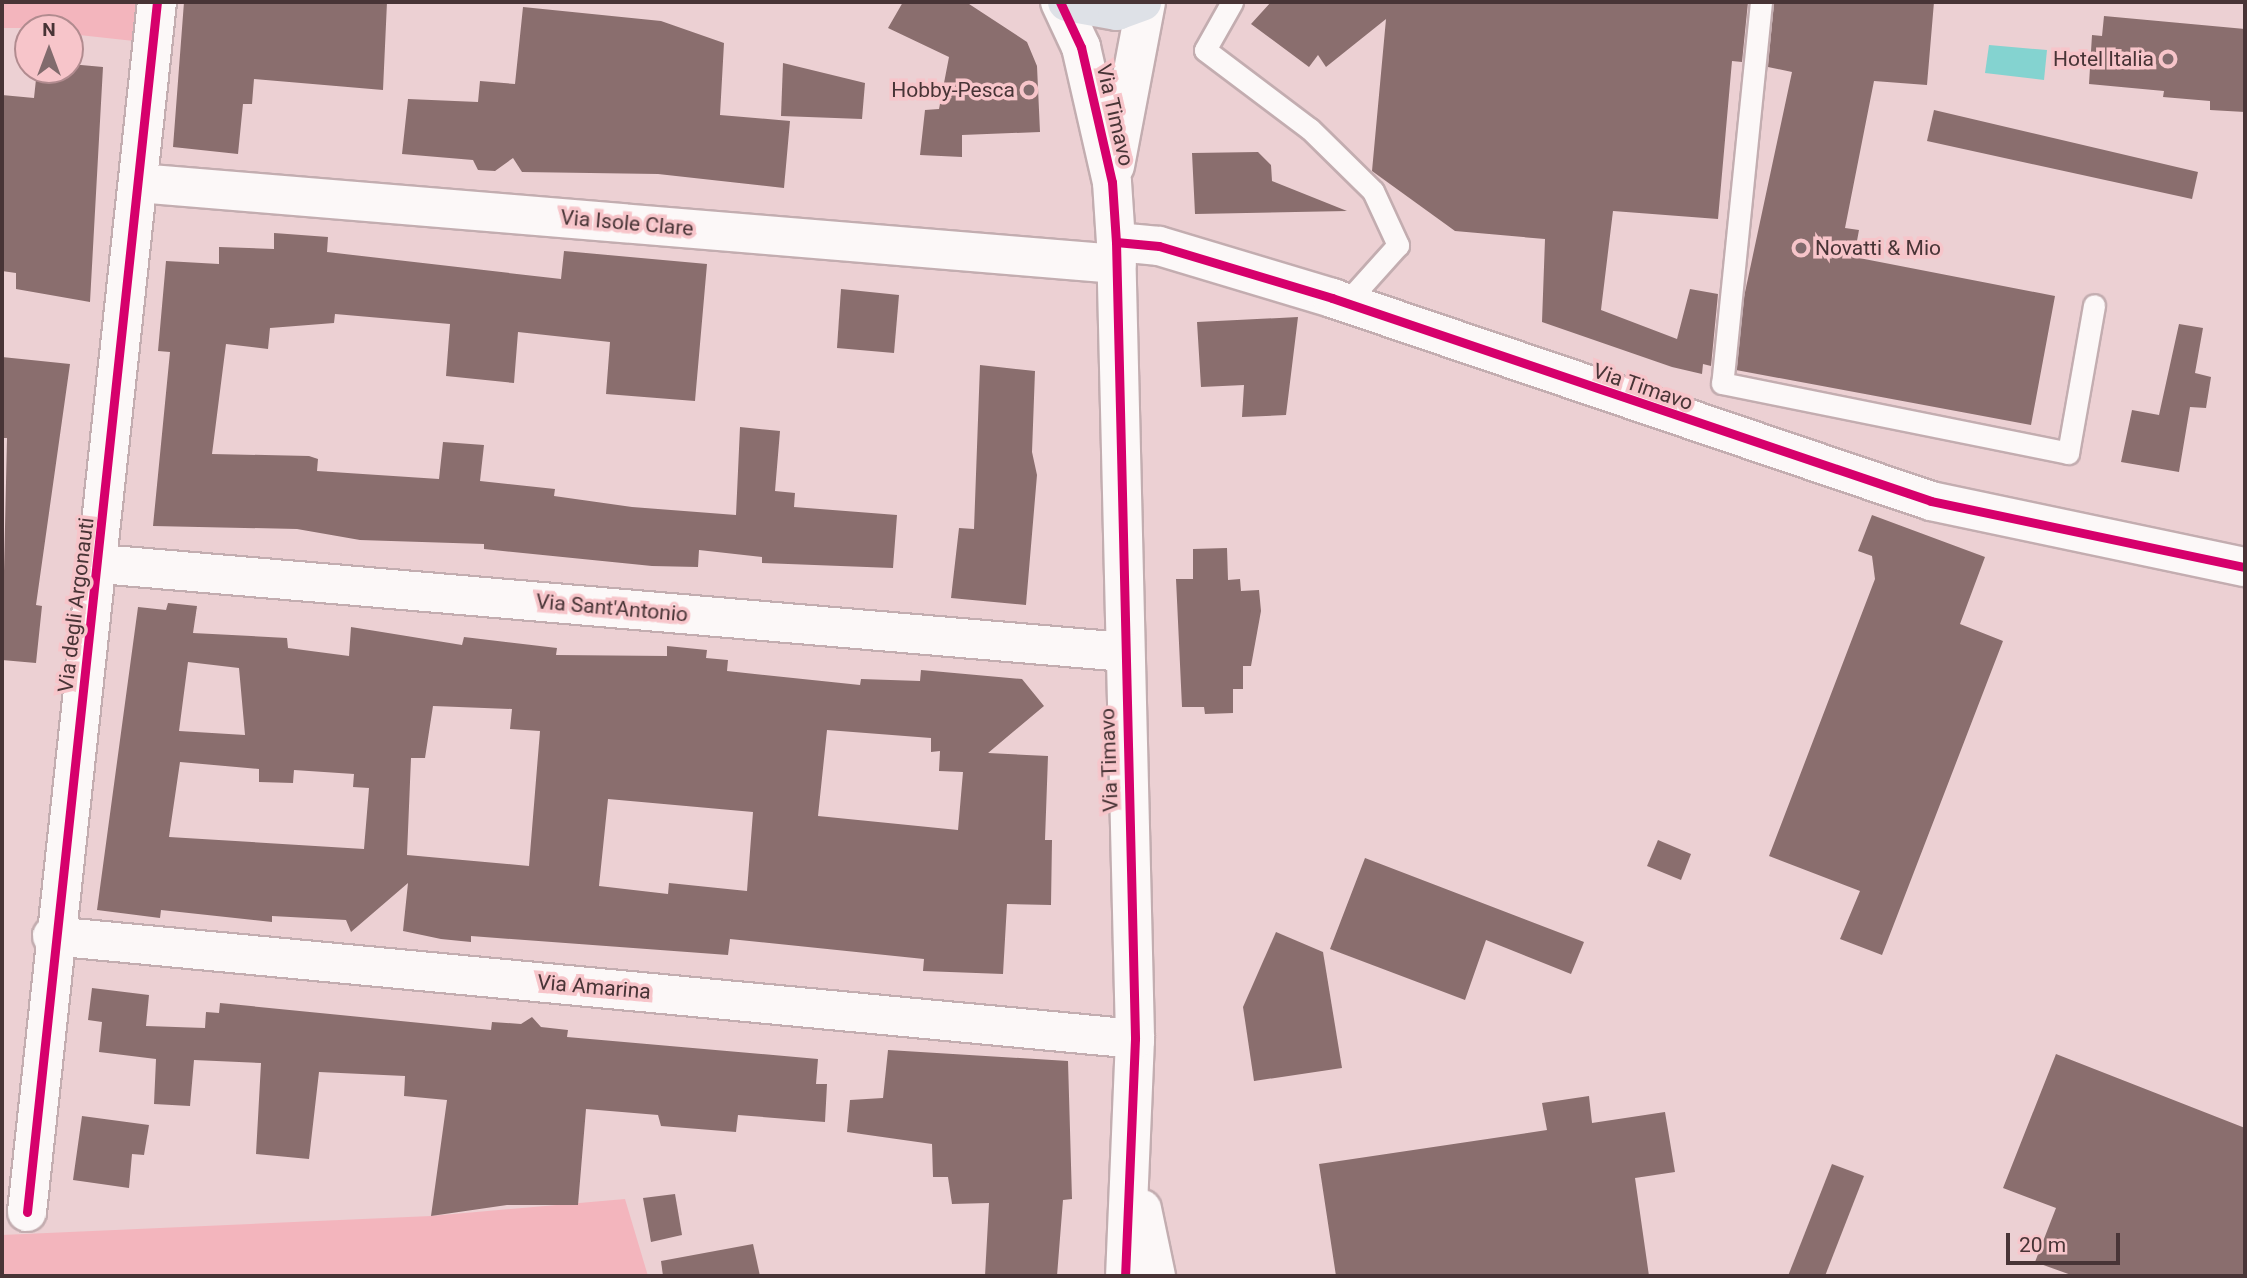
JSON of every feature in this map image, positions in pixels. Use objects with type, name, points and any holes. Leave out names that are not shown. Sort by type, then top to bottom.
[{"type":"main road","name":"Via Timavo","points":[[1067,2],[1117,10],[1144,2]]},
{"type":"street","name":"Via degli Argonauti","points":[[27,1212],[52,936],[100,564],[158,2]]},
{"type":"street","name":"Via Timavo","points":[[1060,2],[1081,47],[1112,181],[1116,253],[1135,1039],[1125,1276]]},
{"type":"street","name":"Via Timavo","points":[[1112,181],[1144,2]]},
{"type":"street","name":"Via Isole Clare","points":[[138,183],[1116,253]]},
{"type":"street","name":"Via Timavo","points":[[1116,253],[1159,246],[1346,303],[1931,501],[2245,567]]},
{"type":"street","name":"Via Sant'Antonio","points":[[100,564],[1124,652]]},
{"type":"street","name":"Via Amarina","points":[[52,936],[1135,1039]]},
{"type":"street","name":"Via Timavo","points":[[1129,1149],[1156,1276]]},
{"type":"lane","points":[[1232,2],[1205,50],[1310,129],[1373,191],[1398,245],[1346,303]]},
{"type":"lane","points":[[1761,2],[1722,383],[2068,453],[2094,305]]},
{"type":"shaded area","points":[[2,2],[139,2],[134,41],[84,36],[84,14],[14,14],[14,28],[2,28]]},
{"type":"shaded area","points":[[625,1199],[648,1276],[2,1276],[2,1235],[431,1216]]},
{"type":"water","points":[[1989,45],[2047,50],[2044,80],[1985,73]]},
{"type":"building","points":[[184,2],[387,2],[383,90],[254,79],[252,104],[243,104],[238,154],[173,147]]},
{"type":"building","points":[[903,2],[966,2],[1027,42],[1037,66],[1040,132],[962,135],[962,157],[920,155],[925,110],[939,109],[949,57],[888,28]]},
{"type":"building","points":[[1271,2],[1748,2],[1742,62],[1732,61],[1718,219],[1613,211],[1601,310],[1677,339],[1690,289],[1718,294],[1711,366],[1703,364],[1702,374],[1672,367],[1542,322],[1545,239],[1455,231],[1372,171],[1386,19],[1326,67],[1318,55],[1309,67],[1251,24]]},
{"type":"building","name":"Novatti & Mio","points":[[1774,2],[1934,2],[1927,85],[1874,81],[1845,228],[1859,230],[1854,257],[2055,296],[2031,425],[1736,370],[1744,297],[1792,72],[1768,67]]},
{"type":"building","points":[[523,7],[661,21],[724,43],[720,115],[790,121],[784,188],[658,174],[522,172],[513,158],[495,171],[478,170],[473,160],[402,154],[408,99],[478,102],[480,81],[515,84]]},
{"type":"building","name":"Hotel Italia","points":[[2104,16],[2245,29],[2245,112],[2210,110],[2210,101],[2163,97],[2164,91],[2089,84],[2092,35],[2102,36]]},
{"type":"building","points":[[783,63],[865,83],[862,119],[781,116]]},
{"type":"building","points":[[84,65],[103,67],[90,302],[16,289],[16,273],[2,271],[2,95],[34,98],[36,84],[84,84]]},
{"type":"building","points":[[1934,110],[2198,172],[2192,199],[1927,141]]},
{"type":"building","points":[[1258,152],[1271,165],[1272,181],[1347,211],[1195,214],[1192,153]]},
{"type":"building","points":[[274,233],[328,237],[327,252],[561,279],[564,251],[707,264],[695,401],[606,394],[610,342],[518,332],[514,383],[446,376],[450,324],[335,314],[334,323],[270,328],[268,349],[226,344],[212,454],[309,456],[318,459],[317,471],[439,479],[443,442],[484,445],[480,481],[555,489],[554,496],[632,507],[736,515],[740,427],[780,431],[775,491],[795,493],[794,507],[897,515],[893,568],[762,563],[762,557],[699,550],[698,567],[652,566],[484,549],[484,544],[360,540],[297,529],[153,526],[170,352],[158,351],[166,261],[219,264],[219,247],[274,249]]},
{"type":"building","points":[[841,289],[899,295],[894,353],[837,348]]},
{"type":"building","points":[[1298,317],[1286,415],[1242,417],[1244,385],[1201,387],[1197,322]]},
{"type":"building","points":[[2179,324],[2203,328],[2195,373],[2211,377],[2206,408],[2190,407],[2179,472],[2121,462],[2132,410],[2159,415]]},
{"type":"building","points":[[2,357],[70,364],[36,605],[42,606],[36,663],[2,660],[7,438],[2,438]]},
{"type":"building","points":[[980,365],[1035,371],[1032,452],[1037,475],[1026,605],[951,598],[959,528],[974,529]]},
{"type":"building","points":[[1872,515],[1985,557],[1960,624],[2003,641],[1882,955],[1840,939],[1860,891],[1769,856],[1875,579],[1872,556],[1858,551]]},
{"type":"building","points":[[1227,548],[1228,580],[1240,579],[1241,591],[1259,590],[1261,611],[1251,666],[1243,666],[1243,689],[1233,689],[1233,713],[1205,714],[1204,707],[1182,707],[1176,579],[1193,579],[1193,549]]},
{"type":"building","points":[[168,603],[197,606],[193,633],[287,638],[288,648],[349,656],[351,627],[462,645],[464,637],[557,648],[556,655],[667,656],[667,646],[707,650],[706,658],[728,660],[727,671],[860,685],[861,679],[920,681],[921,670],[1022,679],[1044,706],[988,753],[1048,756],[1045,840],[1052,840],[1051,905],[1007,904],[1003,974],[923,971],[924,959],[730,939],[728,955],[471,936],[471,942],[441,939],[403,931],[408,883],[351,932],[346,920],[272,916],[272,922],[161,910],[160,918],[97,910],[138,607],[166,610]],"holes":[[[188,662],[239,668],[245,735],[179,731]],[[433,706],[512,709],[510,729],[540,731],[529,866],[407,855],[411,758],[425,758]],[[827,730],[931,738],[931,752],[940,751],[939,771],[963,772],[958,830],[818,816]],[[180,762],[259,769],[259,782],[293,783],[294,770],[354,774],[353,787],[369,788],[364,849],[169,837]],[[608,799],[753,812],[747,891],[669,883],[668,894],[599,886]]]},
{"type":"building","points":[[1658,840],[1691,854],[1681,880],[1647,866]]},
{"type":"building","points":[[1365,858],[1584,942],[1571,974],[1486,940],[1465,1000],[1330,949]]},
{"type":"building","points":[[1276,932],[1323,952],[1342,1068],[1254,1081],[1243,1007]]},
{"type":"building","points":[[92,988],[149,995],[146,1026],[205,1028],[206,1012],[219,1013],[220,1003],[491,1030],[492,1022],[521,1024],[532,1017],[541,1027],[568,1030],[567,1037],[818,1059],[816,1084],[827,1084],[825,1122],[738,1115],[736,1132],[661,1126],[658,1115],[586,1109],[578,1205],[507,1205],[431,1216],[447,1100],[404,1096],[405,1076],[319,1072],[309,1159],[256,1154],[261,1063],[194,1060],[190,1106],[154,1104],[156,1059],[99,1052],[102,1022],[88,1020]]},
{"type":"building","points":[[888,1050],[1068,1061],[1072,1199],[1063,1200],[1057,1276],[985,1276],[989,1203],[952,1204],[948,1177],[933,1177],[932,1144],[847,1132],[850,1100],[883,1098]]},
{"type":"building","points":[[2056,1054],[2245,1128],[2245,1276],[2074,1276],[2035,1262],[2056,1208],[2003,1188]]},
{"type":"building","points":[[1589,1096],[1592,1123],[1665,1112],[1675,1172],[1635,1178],[1649,1276],[1336,1276],[1319,1164],[1547,1130],[1542,1103]]},
{"type":"building","points":[[82,1116],[149,1125],[144,1155],[132,1154],[129,1188],[73,1180]]},
{"type":"building","points":[[1832,1164],[1864,1176],[1825,1276],[1788,1276]]},
{"type":"building","points":[[675,1194],[682,1235],[651,1242],[643,1198]]},
{"type":"building","points":[[753,1244],[760,1276],[663,1276],[661,1261]]},
{"type":"cycle path","points":[[27,1212],[157,2]]},
{"type":"cycle path","points":[[1060,2],[1081,47],[1112,182],[1116,242],[1135,1039],[1125,1276]]},
{"type":"cycle path","points":[[1116,242],[1159,246],[1332,298],[1931,501],[2245,567]]},
{"type":"place","name":"Hotel Italia","points":[[2168,59]]},
{"type":"place","name":"Hobby-Pesca","points":[[1029,90]]},
{"type":"place","name":"Novatti & Mio","points":[[1801,248]]}]
